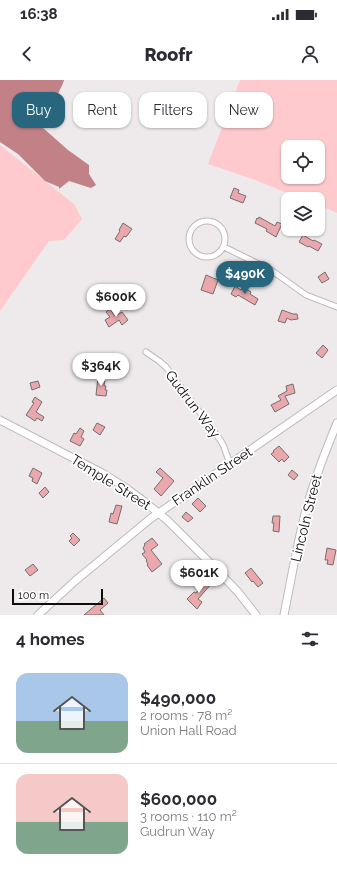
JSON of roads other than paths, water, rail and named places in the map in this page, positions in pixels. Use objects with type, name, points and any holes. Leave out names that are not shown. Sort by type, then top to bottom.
[{"type":"main road","name":"Franklin Street","points":[[38,615],[75,581],[137,529],[337,390]]},
{"type":"main road","name":"Temple Street","points":[[0,420],[102,473],[133,493],[159,513],[219,572],[238,592],[256,615]]},
{"type":"main road","name":"Lincoln Street","points":[[284,615],[302,524],[319,469],[337,423]]},
{"type":"street","points":[[201,221],[212,221],[223,230],[226,241],[224,247],[215,256],[200,256],[194,252],[190,245],[190,232],[194,226],[201,221]]},
{"type":"street","points":[[224,247],[271,270],[306,295],[337,307]]},
{"type":"street","name":"Gudrun Way","points":[[146,352],[166,367],[221,441],[230,464]]}]
